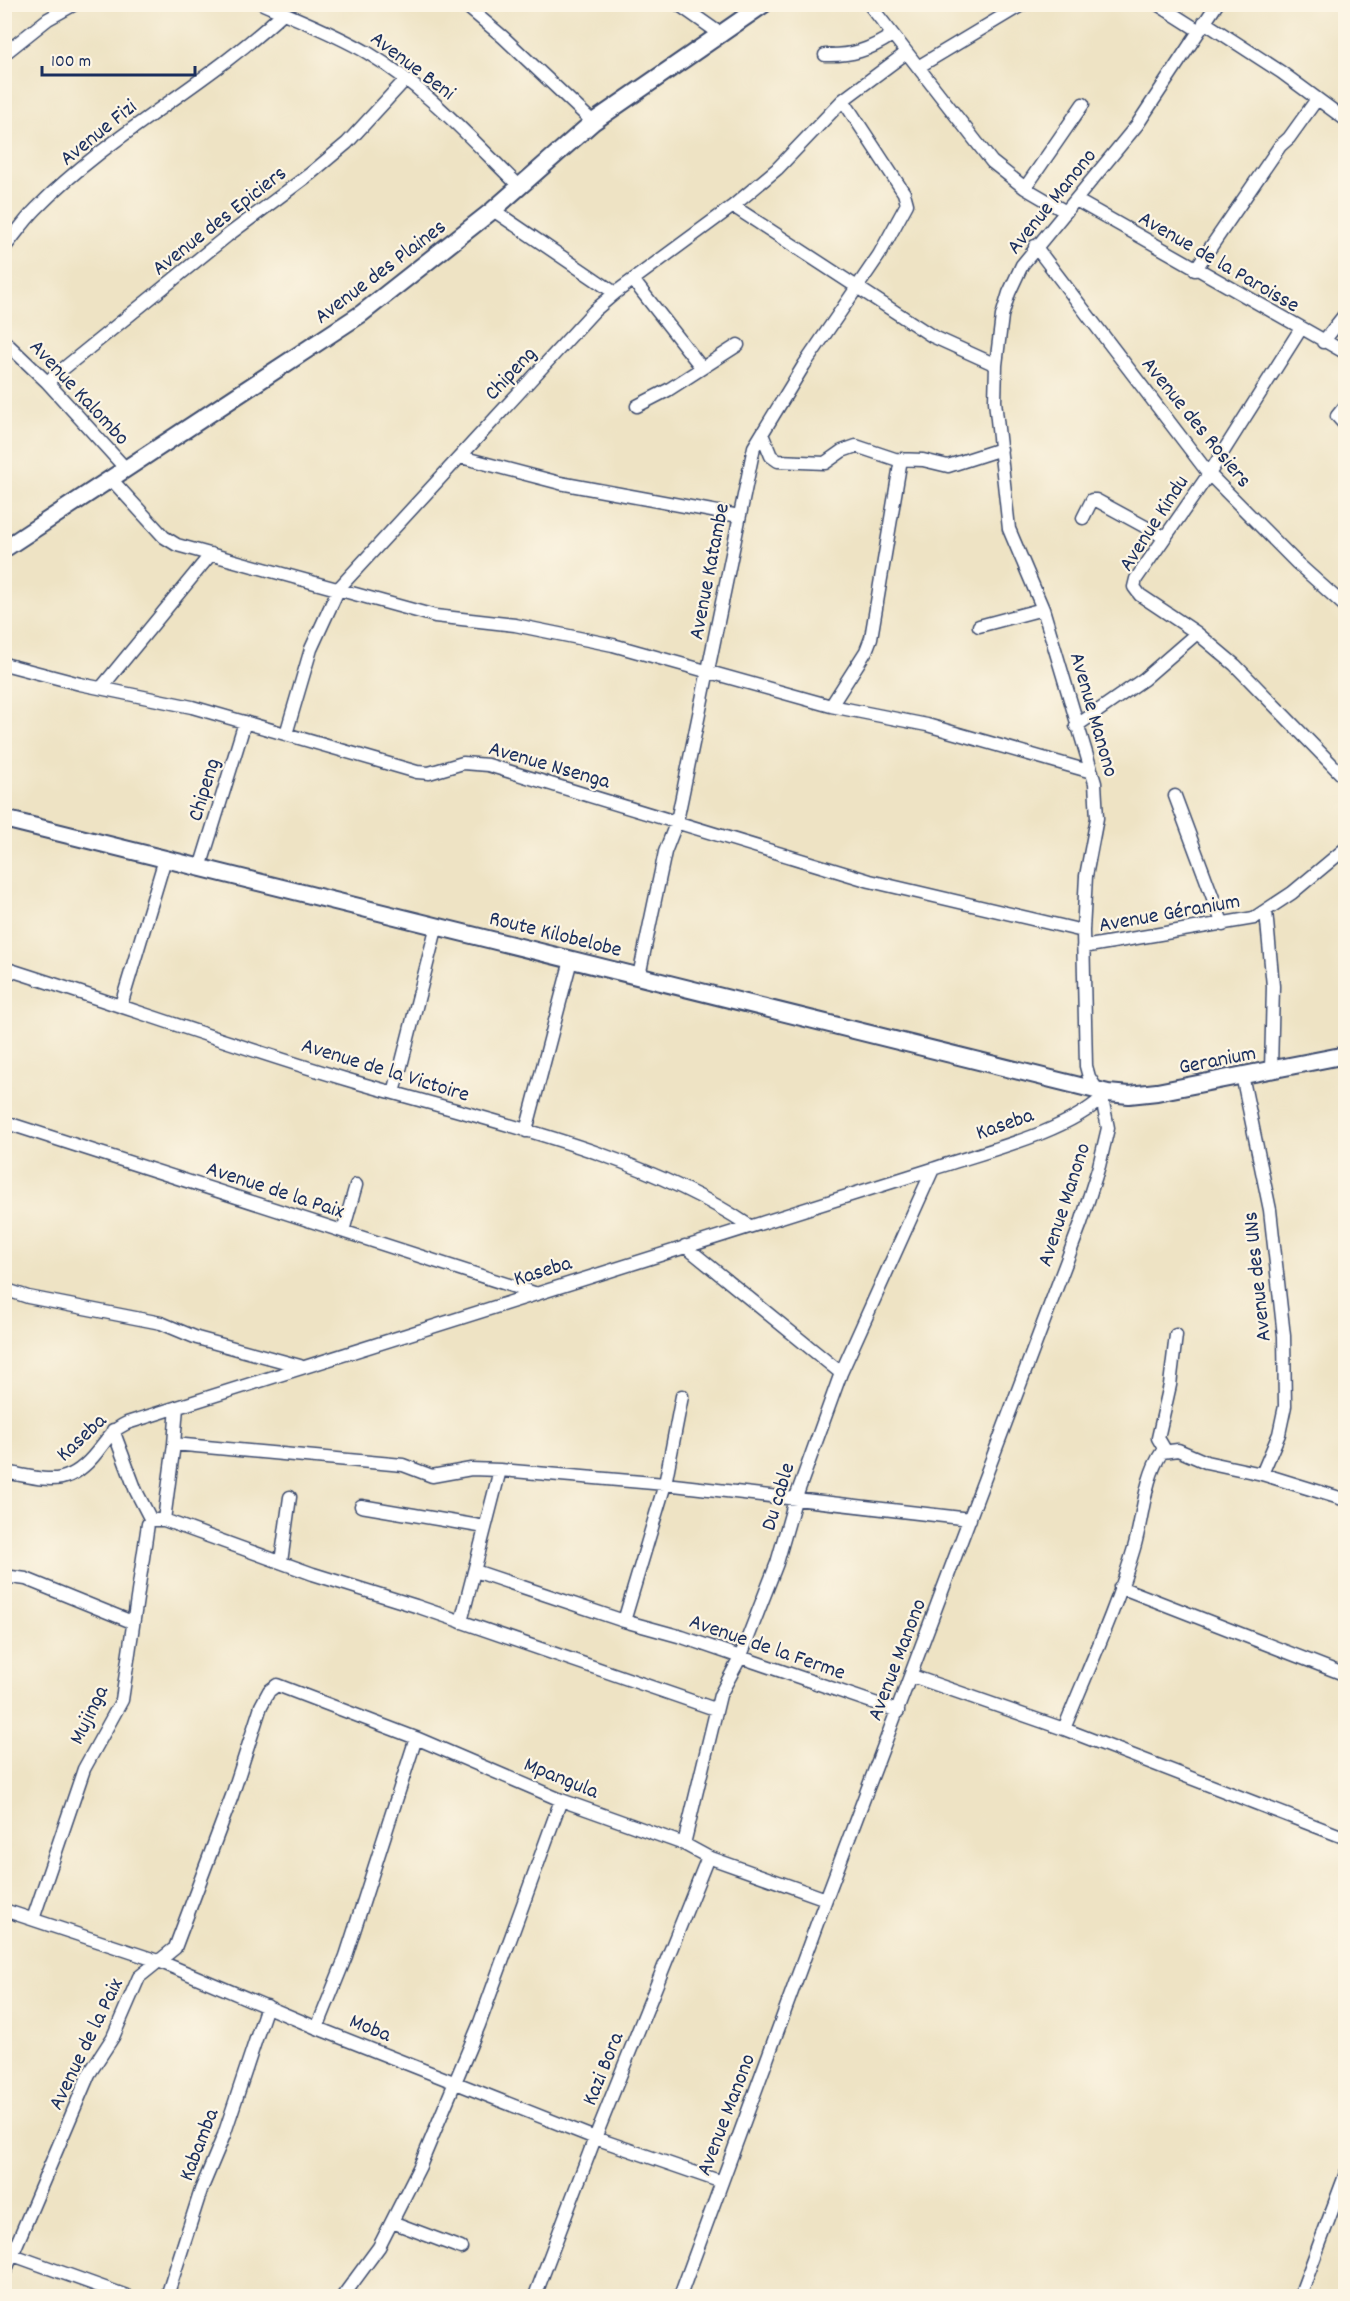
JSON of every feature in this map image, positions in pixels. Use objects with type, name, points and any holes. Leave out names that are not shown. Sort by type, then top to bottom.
[{"type":"street","points":[[5,52],[48,19],[75,4]]},
{"type":"street","name":"Avenue Beni","points":[[263,4],[324,30],[369,54],[448,116],[519,186]]},
{"type":"street","points":[[464,4],[503,37],[593,122]]},
{"type":"street","points":[[678,4],[722,35]]},
{"type":"street","name":"Avenue des Plaines","points":[[4,549],[361,314],[493,210],[593,122],[764,4]]},
{"type":"street","points":[[869,4],[992,162],[1025,188],[1066,212]]},
{"type":"street","points":[[918,67],[1023,4]]},
{"type":"street","points":[[1157,4],[1201,26],[1317,99],[1346,120]]},
{"type":"street","name":"Avenue Manono","points":[[680,2296],[826,1899],[1081,1223],[1108,1128],[1099,1094],[1086,1066],[1083,931],[1086,876],[1097,818],[1095,783],[1076,726],[1043,609],[1009,529],[995,401],[996,365],[1002,316],[1009,293],[1035,246],[1137,125],[1217,4]]},
{"type":"street","name":"Avenue Fizi","points":[[4,248],[37,207],[102,152],[184,90],[248,46],[283,13]]},
{"type":"street","points":[[825,55],[843,56],[860,52],[892,35]]},
{"type":"street","name":"Chipeng","points":[[286,734],[311,649],[339,588],[543,365],[615,293],[732,206],[777,169],[843,100],[906,53]]},
{"type":"street","name":"Avenue des Epiciers","points":[[47,382],[218,243],[310,174],[347,142],[405,80]]},
{"type":"street","points":[[1195,270],[1280,146],[1292,135],[1317,99]]},
{"type":"street","name":"Avenue Katambe","points":[[639,976],[665,852],[677,821],[753,453],[804,365],[858,287],[907,204],[904,193],[843,100]]},
{"type":"street","points":[[1025,188],[1083,104]]},
{"type":"street","name":"Avenue de la Paroisse","points":[[1076,200],[1300,330],[1346,353]]},
{"type":"street","points":[[732,206],[948,345],[996,365]]},
{"type":"street","points":[[493,210],[615,293]]},
{"type":"street","name":"Avenue des Rosiers","points":[[1035,246],[1209,474],[1297,563],[1346,607]]},
{"type":"street","points":[[633,280],[702,368]]},
{"type":"street","points":[[1323,342],[1346,313]]},
{"type":"street","name":"Avenue Kindu","points":[[1300,330],[1209,474],[1136,579],[1134,587],[1140,595],[1197,633],[1246,675],[1346,779]]},
{"type":"street","name":"Avenue Kalombo","points":[[4,341],[47,382],[126,469]]},
{"type":"street","points":[[637,406],[662,394],[738,345]]},
{"type":"street","points":[[1346,405],[1337,416],[1346,426]]},
{"type":"street","points":[[762,434],[771,456],[778,461],[825,463],[843,451],[856,447],[901,459],[923,460],[948,466],[1001,449]]},
{"type":"street","points":[[461,457],[560,483],[739,516]]},
{"type":"street","points":[[831,706],[866,651],[871,638],[901,459]]},
{"type":"street","points":[[111,479],[167,540],[211,554],[435,615],[515,625],[613,645],[831,706],[927,726],[1092,772]]},
{"type":"street","points":[[1083,518],[1092,500],[1096,500],[1164,537]]},
{"type":"street","points":[[101,688],[211,554]]},
{"type":"street","points":[[979,626],[1043,609]]},
{"type":"street","points":[[1076,726],[1144,679],[1197,633]]},
{"type":"street","name":"Avenue Nsenga","points":[[4,664],[192,707],[423,773],[463,763],[488,765],[560,789],[677,821],[870,881],[1083,931]]},
{"type":"street","name":"Chipeng","points":[[200,868],[244,722]]},
{"type":"street","points":[[1175,796],[1222,925]]},
{"type":"street","name":"Route Kilobelobe","points":[[4,819],[437,925],[1099,1094]]},
{"type":"street","name":"Avenue Géranium","points":[[1083,947],[1254,918],[1346,848]]},
{"type":"street","points":[[121,1005],[165,859]]},
{"type":"street","points":[[1266,911],[1273,986],[1271,1070]]},
{"type":"street","points":[[394,1093],[437,925]]},
{"type":"street","points":[[526,1131],[571,960]]},
{"type":"street","name":"Avenue de la Victoire","points":[[4,968],[302,1065],[526,1131],[659,1178],[686,1190],[748,1225]]},
{"type":"street","name":"Geranium","points":[[1099,1094],[1143,1094],[1346,1055]]},
{"type":"street","name":"Avenue des UNs","points":[[1242,1075],[1270,1210],[1284,1336],[1285,1406],[1279,1434],[1262,1474]]},
{"type":"street","name":"Kaseba","points":[[4,1473],[54,1479],[71,1477],[85,1467],[113,1430],[301,1366],[933,1169],[1062,1126],[1083,1114],[1099,1094]]},
{"type":"street","name":"Avenue de la Paix","points":[[4,1122],[535,1293]]},
{"type":"street","name":"Du cable","points":[[684,1844],[704,1769],[715,1709],[740,1658],[777,1563],[795,1500],[841,1373],[933,1169]]},
{"type":"street","points":[[343,1231],[356,1185]]},
{"type":"street","points":[[685,1246],[841,1373]]},
{"type":"street","points":[[4,1289],[28,1297],[162,1323],[197,1338],[301,1366]]},
{"type":"street","points":[[1165,1450],[1158,1438],[1170,1385],[1176,1335]]},
{"type":"street","points":[[624,1621],[665,1484],[682,1396]]},
{"type":"street","name":"Mujinga","points":[[33,1919],[84,1769],[122,1700],[148,1524],[157,1520],[174,1444],[177,1407]]},
{"type":"street","points":[[113,1430],[136,1491],[157,1520],[715,1709]]},
{"type":"street","points":[[174,1444],[403,1465],[432,1476],[471,1469],[500,1470],[665,1484],[970,1520]]},
{"type":"street","points":[[1064,1729],[1135,1547],[1146,1491],[1159,1456],[1165,1450],[1178,1450],[1206,1462],[1262,1474],[1346,1500]]},
{"type":"street","points":[[460,1622],[500,1470]]},
{"type":"street","points":[[281,1562],[290,1497]]},
{"type":"street","points":[[361,1506],[485,1527]]},
{"type":"street","name":"Avenue de la Ferme","points":[[475,1571],[624,1621],[682,1637],[898,1710]]},
{"type":"street","points":[[4,1576],[26,1579],[132,1622]]},
{"type":"street","points":[[1120,1587],[1346,1675]]},
{"type":"street","points":[[912,1676],[1064,1729],[1346,1838]]},
{"type":"street","name":"Avenue de la Paix","points":[[4,2274],[89,2074],[117,2031],[139,1977],[176,1948],[261,1706],[273,1687],[284,1687]]},
{"type":"street","name":"Mpangula","points":[[284,1687],[416,1738],[561,1800],[684,1844],[708,1857],[826,1899]]},
{"type":"street","points":[[317,2028],[346,1956],[416,1738]]},
{"type":"street","points":[[343,2296],[368,2265],[392,2222],[456,2082],[561,1800]]},
{"type":"street","name":"Kazi Bora","points":[[536,2296],[595,2138],[708,1857]]},
{"type":"street","name":"Moba","points":[[4,1910],[161,1962],[317,2028],[595,2138],[722,2182]]},
{"type":"street","name":"Kabamba","points":[[167,2296],[201,2190],[224,2135],[267,2006]]},
{"type":"street","points":[[1300,2296],[1346,2173]]},
{"type":"street","points":[[392,2222],[461,2248]]},
{"type":"street","points":[[13,2255],[127,2296]]}]
